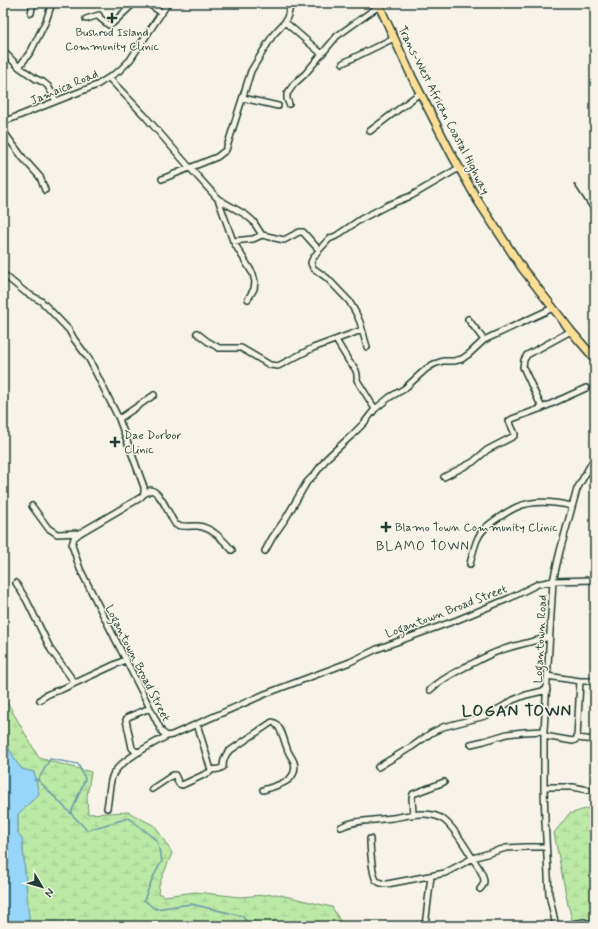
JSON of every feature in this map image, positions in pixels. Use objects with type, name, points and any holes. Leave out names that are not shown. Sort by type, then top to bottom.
[{"type":"highway","name":"Trans-West African Coastal Highway","points":[[379,4],[420,93],[478,201],[518,262],[552,308],[595,358]]},
{"type":"street","points":[[31,13],[33,3]]},
{"type":"street","points":[[19,67],[31,51],[46,21],[52,3]]},
{"type":"street","points":[[86,18],[99,15],[100,18],[109,25],[134,3]]},
{"type":"street","points":[[146,3],[162,13]]},
{"type":"street","name":"Jamaica Road","points":[[3,122],[97,86],[109,78],[124,67],[130,60],[168,3]]},
{"type":"street","points":[[162,179],[217,157],[226,150],[248,81],[256,63],[273,35],[285,22],[291,3]]},
{"type":"street","points":[[289,104],[286,99],[287,94],[294,84],[305,74],[337,36],[379,4]]},
{"type":"street","points":[[285,22],[322,54]]},
{"type":"street","points":[[344,63],[394,38]]},
{"type":"street","points":[[3,51],[19,67],[48,86],[56,101]]},
{"type":"street","points":[[109,78],[144,115],[218,199],[246,215],[262,235]]},
{"type":"street","points":[[370,131],[420,93]]},
{"type":"street","points":[[243,98],[278,106]]},
{"type":"street","points":[[3,131],[23,158],[40,177],[45,190]]},
{"type":"street","points":[[367,347],[356,313],[349,301],[328,278],[312,268],[312,260],[328,239],[336,236],[361,219],[388,205],[411,196],[459,168]]},
{"type":"street","points":[[218,199],[233,241],[253,274],[255,282],[254,289],[248,299]]},
{"type":"street","points":[[233,241],[254,239],[262,235],[284,240],[299,232],[303,232],[319,250]]},
{"type":"street","points":[[3,274],[25,292],[40,301],[69,330],[89,359],[119,418],[144,487],[144,494]]},
{"type":"street","points":[[265,551],[307,482],[327,458],[364,423],[375,409],[390,397],[404,389],[426,369],[434,364],[443,361],[462,359],[484,340],[552,308]]},
{"type":"street","points":[[468,319],[484,340]]},
{"type":"street","points":[[196,333],[219,348],[241,348],[270,365],[278,366],[313,348],[362,330]]},
{"type":"street","points":[[542,408],[523,367],[524,360],[527,355],[571,331]]},
{"type":"street","points":[[336,340],[350,363],[353,365],[358,374],[357,380],[375,409]]},
{"type":"street","points":[[444,477],[473,462],[488,450],[515,435],[509,421],[512,419],[542,408],[586,388]]},
{"type":"street","points":[[119,418],[154,395]]},
{"type":"street","name":"Logantown Road","points":[[556,926],[549,894],[544,787],[544,734],[553,581],[579,484],[595,457]]},
{"type":"street","points":[[32,506],[48,528],[57,534],[80,533],[151,490],[155,491],[159,495],[176,525],[200,526],[212,531],[232,550]]},
{"type":"street","points":[[470,564],[477,540],[484,529],[516,507],[549,503],[561,503],[572,506]]},
{"type":"street","name":"Logantown Broad Street","points":[[80,533],[74,538],[72,545],[80,569],[162,732],[167,736],[271,691],[350,662],[377,649],[457,620],[510,598],[538,584],[553,581],[595,580]]},
{"type":"street","points":[[16,583],[27,601],[51,650],[75,683]]},
{"type":"street","points":[[430,690],[435,684],[447,676],[484,657],[506,649],[549,638]]},
{"type":"street","points":[[40,700],[51,692],[60,690],[125,660]]},
{"type":"street","points":[[547,676],[580,681],[595,681]]},
{"type":"street","points":[[577,738],[580,681]]},
{"type":"street","points":[[378,766],[443,727],[485,716],[513,700],[547,690]]},
{"type":"street","points":[[139,752],[132,748],[126,720],[128,717],[150,708]]},
{"type":"street","points":[[152,789],[173,775],[175,775],[179,784],[182,785],[211,770],[218,770],[223,767],[223,761],[228,752],[272,722],[276,723],[283,734],[286,748],[294,762],[294,769],[293,776],[286,782],[264,790]]},
{"type":"street","points":[[197,724],[211,770]]},
{"type":"street","points":[[471,744],[507,734],[524,732],[544,734],[573,741],[577,738],[595,740]]},
{"type":"street","points":[[107,808],[112,777],[118,766],[167,736]]},
{"type":"street","points":[[413,814],[412,798],[414,794],[444,782]]},
{"type":"street","points":[[544,787],[566,787],[588,790]]},
{"type":"street","points":[[341,827],[357,821],[384,819],[413,814],[426,814],[441,818],[451,827],[483,876],[484,881],[480,890]]},
{"type":"street","points":[[370,839],[374,874],[379,882],[387,884],[445,873],[472,858],[506,848],[525,846],[546,847]]},
{"type":"street","points":[[425,926],[432,876]]},
{"type":"street","points":[[562,926],[584,922],[589,926]]},
{"type":"green space","points":[[3,695],[39,758],[91,772],[87,796],[88,814],[128,812],[155,826],[172,853],[159,885],[158,893],[164,896],[196,892],[240,897],[276,894],[332,907],[343,926],[28,926],[29,918],[22,838],[18,833],[18,814],[39,794],[34,772],[22,769],[3,738]]},
{"type":"green space","points":[[595,806],[595,926],[574,926],[568,905],[554,833],[569,814]]},
{"type":"water","points":[[3,738],[22,769],[34,772],[39,794],[18,814],[18,833],[22,838],[29,918],[28,926],[3,926]]},
{"type":"waterway","points":[[38,780],[50,759],[78,764],[85,779],[71,813]]},
{"type":"waterway","points":[[34,780],[38,780],[87,830],[129,818],[157,841],[162,861],[153,877],[144,900],[155,909],[191,904],[242,916],[251,926]]},
{"type":"railway","points":[[574,184],[595,216]]},
{"type":"place","name":"Bushrod Island Community Clinic","points":[[112,18]]},
{"type":"place","name":"Dae Dorbor Clinic","points":[[115,442]]},
{"type":"place","name":"Blamo Town Community Clinic","points":[[386,527]]},
{"type":"district","name":"BLAMO TOWN","points":[[423,545]]},
{"type":"district","name":"LOGAN TOWN","points":[[517,710]]}]
